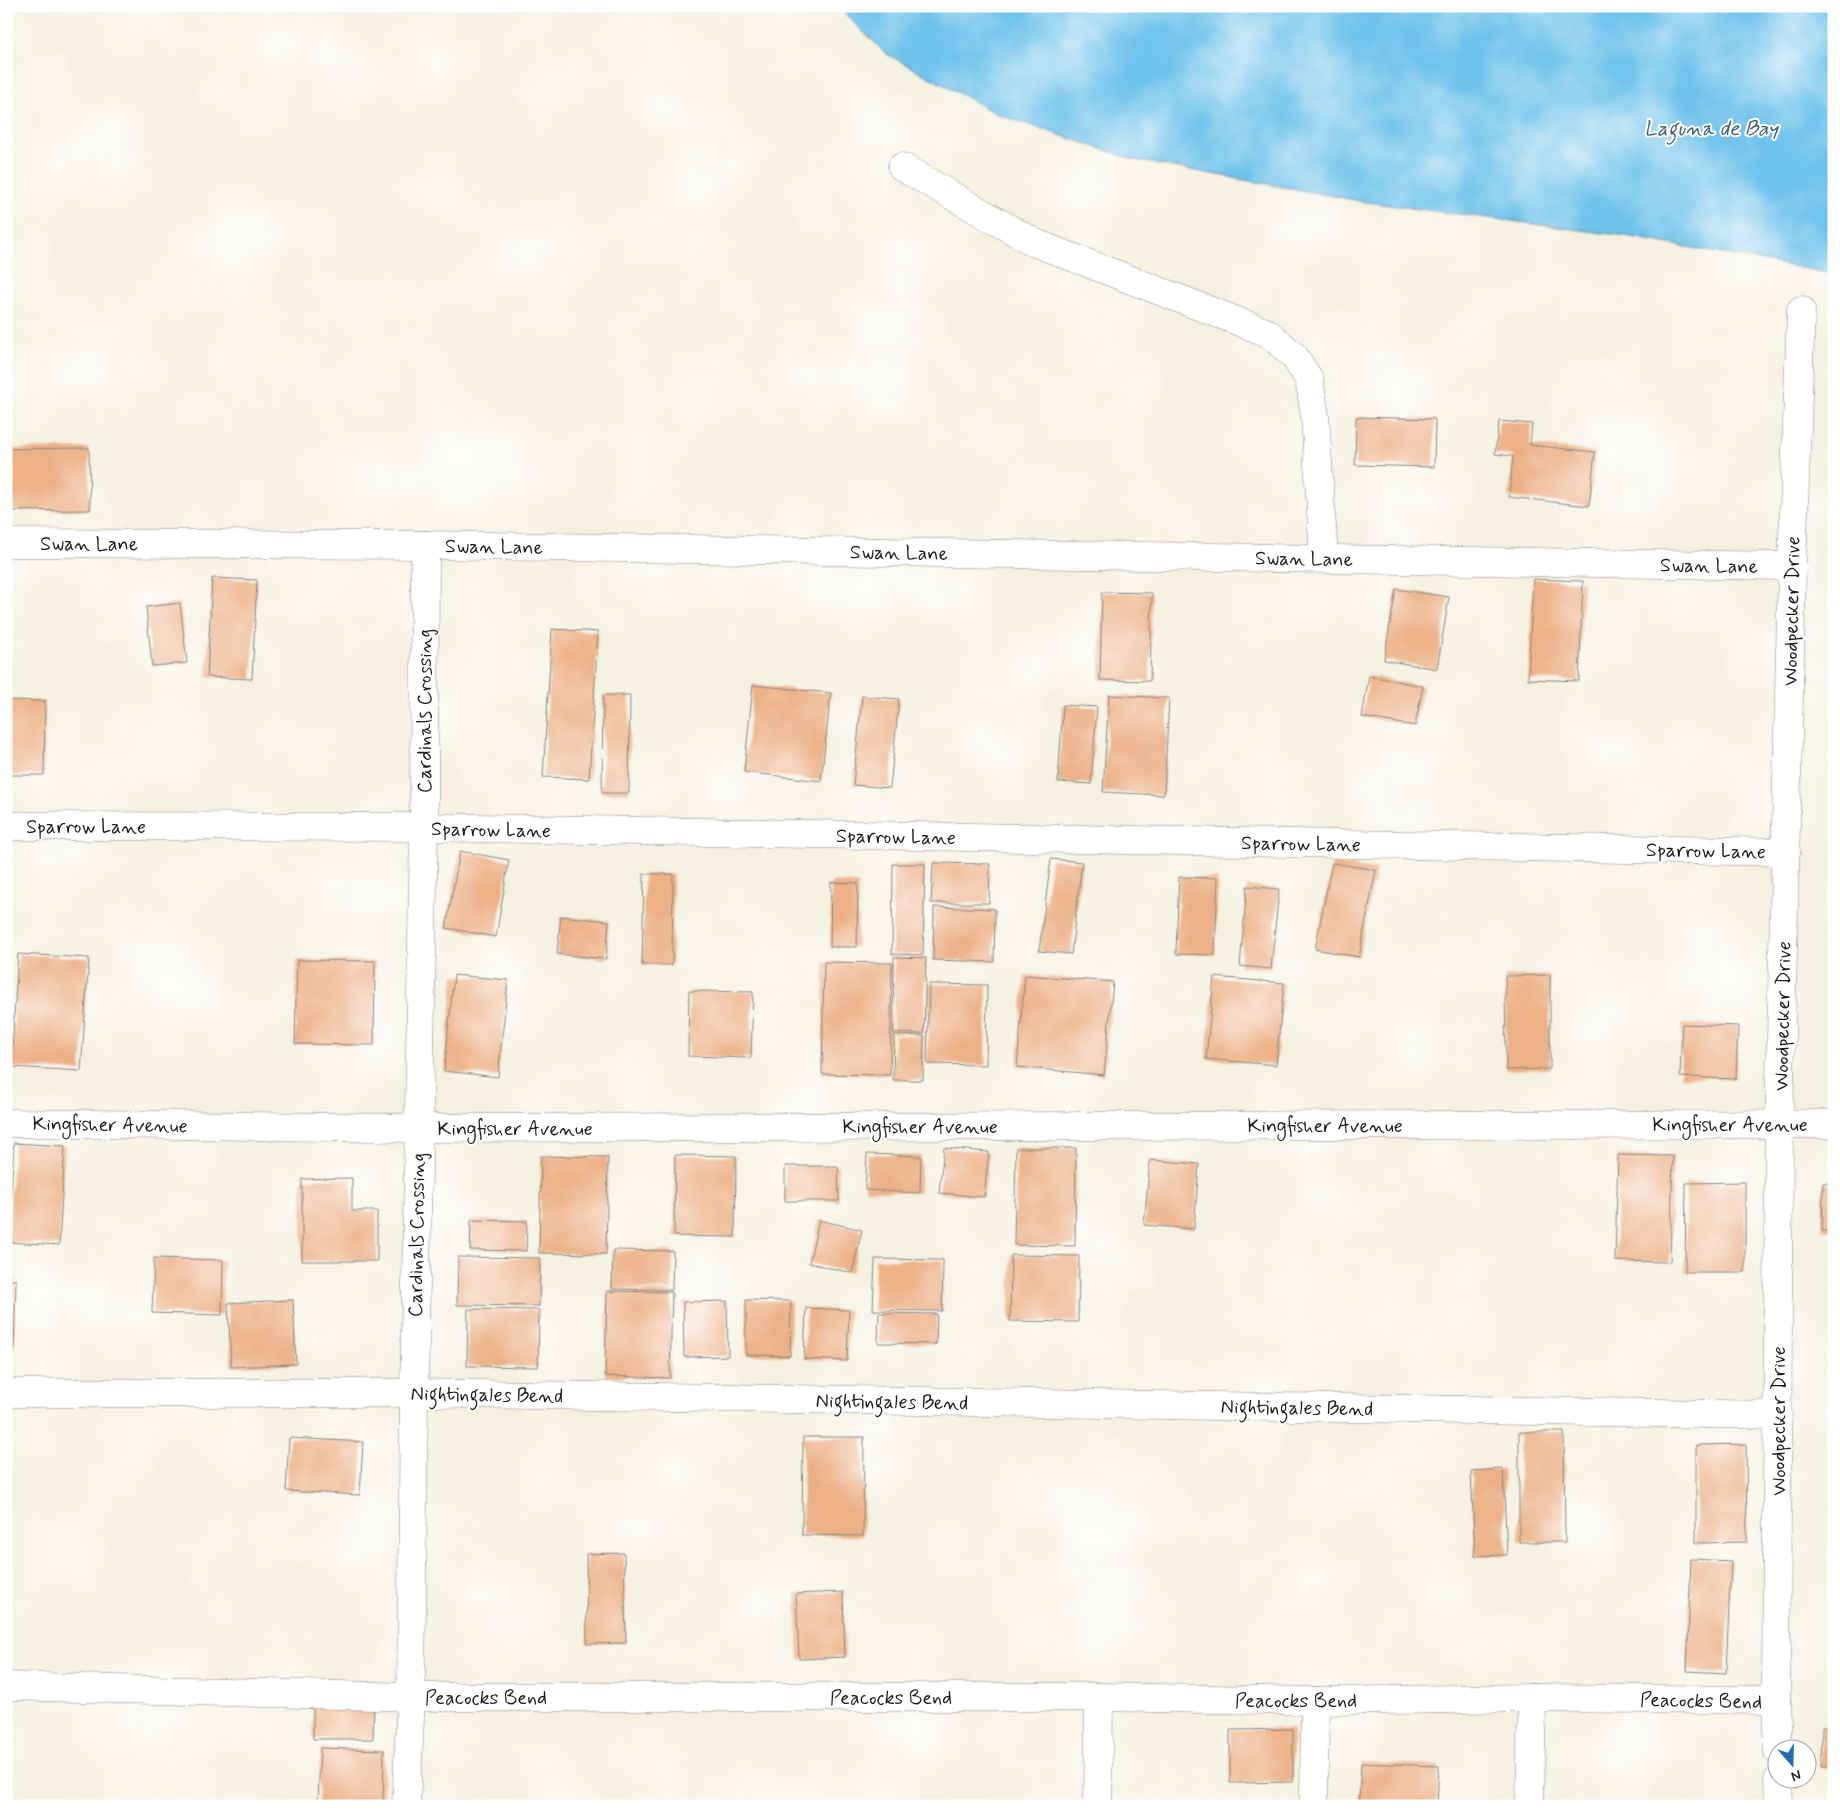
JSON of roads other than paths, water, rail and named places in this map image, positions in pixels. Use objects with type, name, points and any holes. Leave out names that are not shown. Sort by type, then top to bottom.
[{"type":"street","points":[[902,167],[1033,242],[1268,333],[1294,356],[1309,379],[1315,416],[1324,558]]},
{"type":"street","name":"Woodpecker Drive","points":[[1778,1740],[1776,1700],[1779,1124],[1792,566],[1801,310]]},
{"type":"street","name":"Swan Lane","points":[[6,542],[425,545],[1792,566]]},
{"type":"street","name":"Cardinals Crossing","points":[[406,1806],[411,1697],[414,1393],[424,827],[425,545]]},
{"type":"street","name":"Sparrow Lane","points":[[6,826],[424,827],[1786,852]]},
{"type":"street","name":"Kingfisher Avenue","points":[[6,1123],[418,1128],[1834,1124]]},
{"type":"street","name":"Nightingales Bend","points":[[6,1393],[414,1393],[1778,1415]]},
{"type":"street","name":"Peacocks Bend","points":[[6,1686],[411,1697],[1099,1697],[1315,1701],[1532,1698],[1776,1700]]},
{"type":"street","points":[[1098,1806],[1099,1697]]},
{"type":"street","points":[[1530,1806],[1532,1698]]},
{"type":"street","points":[[1314,1806],[1315,1701]]},
{"type":"street","points":[[1778,1790],[1779,1806]]},
{"type":"water","name":"Laguna de Bay","points":[[837,6],[1834,6],[1834,274],[1626,236],[1366,202],[1135,160],[997,114],[885,53]]}]
